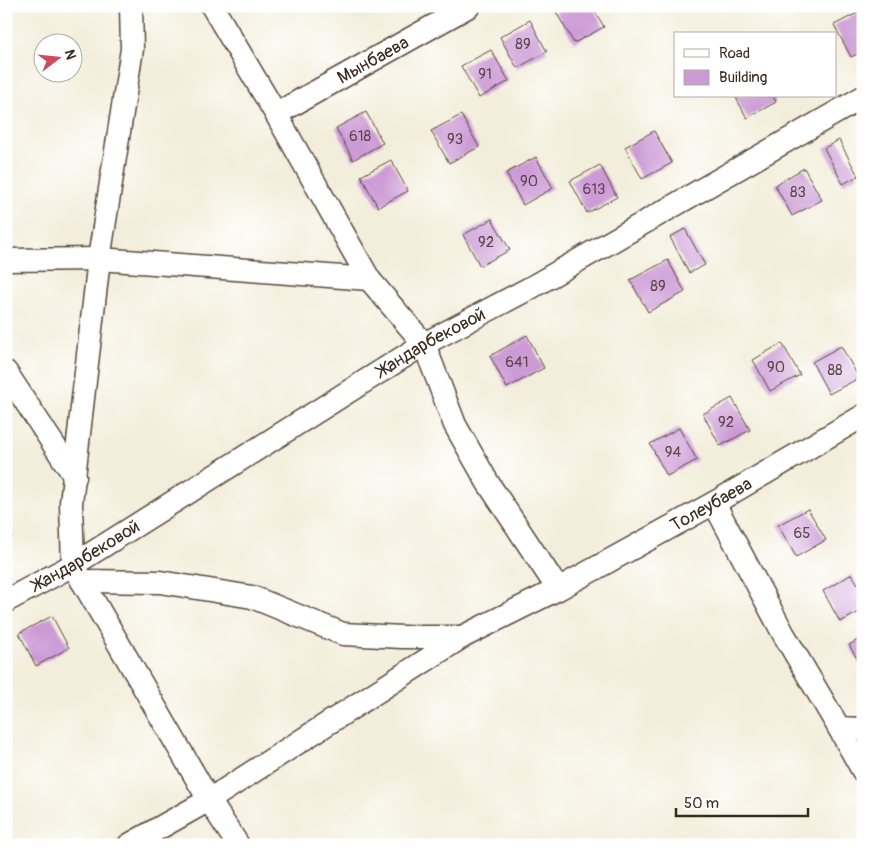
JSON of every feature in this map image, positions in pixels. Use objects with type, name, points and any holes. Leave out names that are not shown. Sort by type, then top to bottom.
[{"type":"street","points":[[131,6],[132,49],[99,260],[72,503],[78,573],[209,800],[238,845]]},
{"type":"street","points":[[212,6],[276,114],[369,279],[424,344],[455,425],[493,491],[558,589]]},
{"type":"street","name":"Мынбаева","points":[[276,114],[469,6]]},
{"type":"street","name":"Жандарбековой","points":[[6,601],[78,573],[424,344],[532,287],[863,98]]},
{"type":"street","points":[[6,260],[99,260],[369,279]]},
{"type":"street","points":[[6,372],[75,477]]},
{"type":"street","name":"Толеубаева","points":[[129,845],[209,800],[462,637],[558,589],[714,504],[863,416]]},
{"type":"street","points":[[714,504],[783,633],[863,771]]},
{"type":"street","points":[[78,573],[160,582],[252,597],[343,634],[402,638],[462,637]]},
{"type":"street","points":[[839,728],[863,729]]},
{"type":"building","points":[[567,6],[592,6],[604,27],[574,43],[556,12]]},
{"type":"building","points":[[612,6],[623,6],[614,11]]},
{"type":"building","points":[[863,10],[863,51],[851,57],[834,25]]},
{"type":"building","points":[[530,20],[547,52],[517,68],[500,37]]},
{"type":"building","points":[[491,50],[509,81],[479,98],[461,66]]},
{"type":"building","points":[[736,98],[774,98],[776,102],[747,118]]},
{"type":"building","points":[[366,112],[383,143],[353,160],[336,128]]},
{"type":"building","points":[[461,115],[479,147],[449,163],[431,131]]},
{"type":"building","points":[[654,131],[672,163],[642,179],[625,147]]},
{"type":"building","points":[[839,140],[858,176],[843,184],[824,148]]},
{"type":"building","points":[[536,157],[553,188],[523,205],[506,173]]},
{"type":"building","points":[[391,160],[408,191],[378,207],[361,176]]},
{"type":"building","points":[[600,165],[617,197],[587,213],[570,181]]},
{"type":"building","points":[[804,168],[822,200],[792,216],[775,185]]},
{"type":"building","points":[[492,219],[510,250],[480,266],[463,235]]},
{"type":"building","points":[[685,229],[705,265],[689,273],[670,237]]},
{"type":"building","points":[[668,260],[685,292],[648,312],[630,280]]},
{"type":"building","points":[[527,335],[544,368],[507,388],[490,356]]},
{"type":"building","points":[[782,343],[800,375],[770,391],[753,360]]},
{"type":"building","points":[[841,346],[859,378],[829,394],[812,362]]},
{"type":"building","points":[[732,398],[750,430],[720,446],[703,414]]},
{"type":"building","points":[[679,428],[697,460],[667,476],[650,444]]},
{"type":"building","points":[[808,509],[826,540],[796,557],[778,525]]},
{"type":"building","points":[[6,528],[12,538],[6,541]]},
{"type":"building","points":[[852,574],[863,593],[863,610],[840,622],[823,591]]},
{"type":"building","points":[[52,616],[69,648],[36,666],[19,633]]},
{"type":"building","points":[[863,637],[863,669],[849,645]]}]
